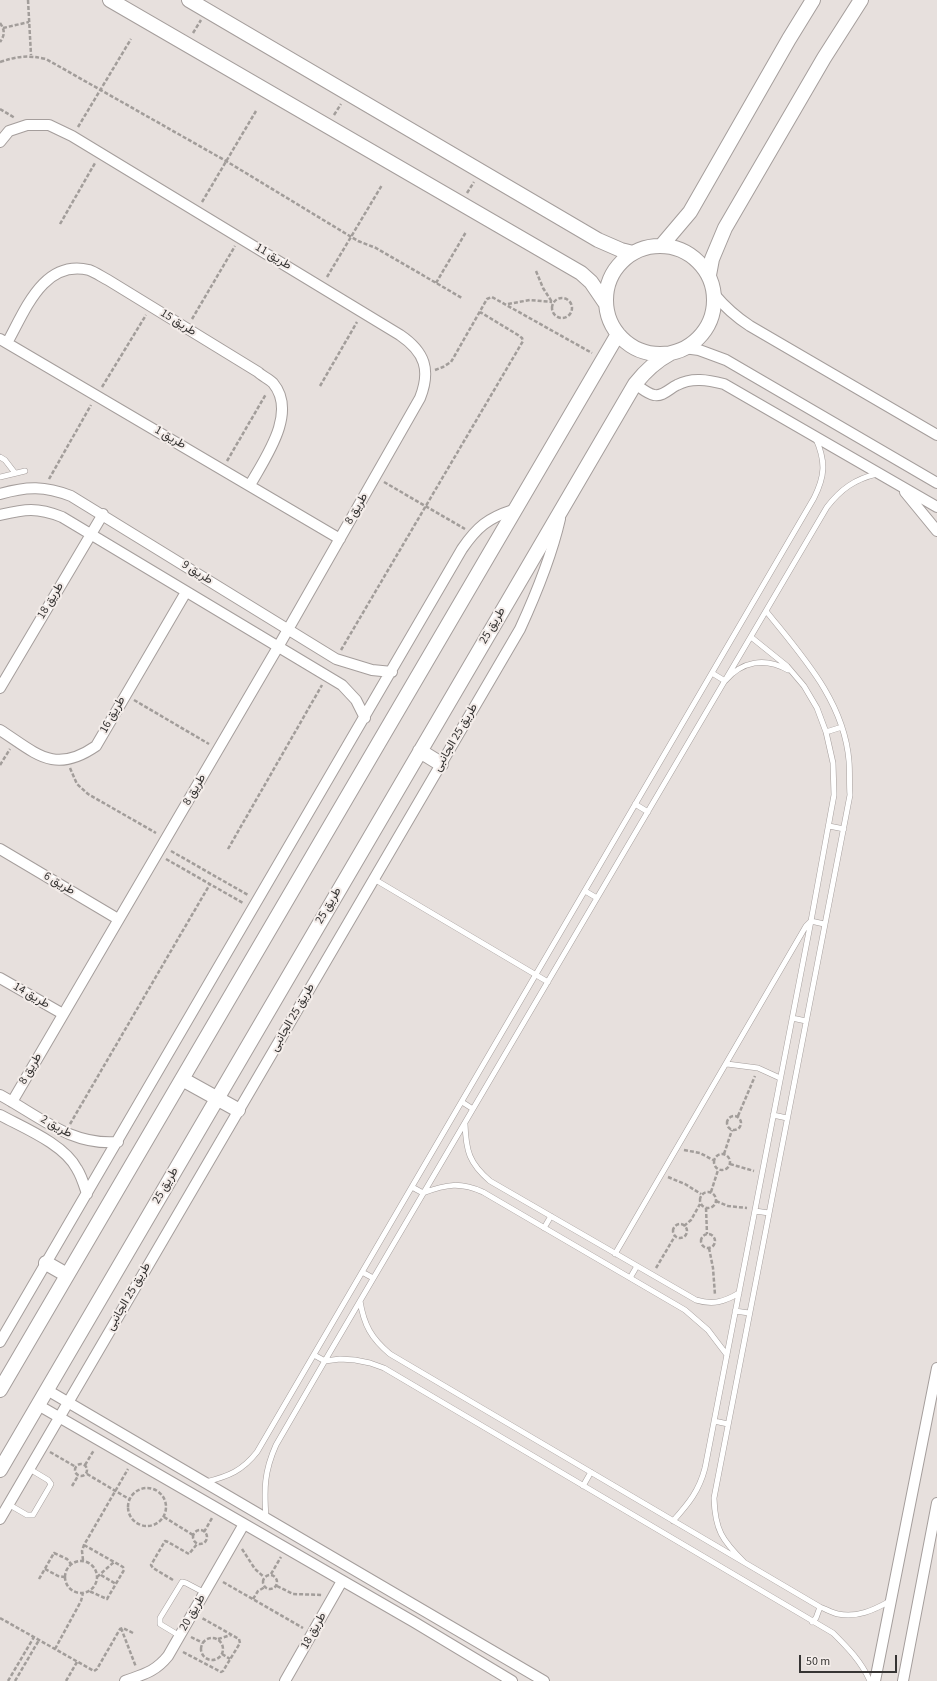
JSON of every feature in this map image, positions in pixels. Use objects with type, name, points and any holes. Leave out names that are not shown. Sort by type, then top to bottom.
[{"type":"street","points":[[110,0],[581,273],[591,282],[606,304]]},
{"type":"street","points":[[189,0],[598,240],[615,248],[633,253]]},
{"type":"street","points":[[662,246],[681,224],[693,206],[813,0]]},
{"type":"street","points":[[708,274],[714,254],[725,228],[824,58],[861,0]]},
{"type":"street","name":"طريق 11","points":[[0,142],[9,132],[27,125],[49,125],[72,136],[322,286],[413,344],[421,356],[426,370]]},
{"type":"street","points":[[662,246],[680,249],[696,259],[708,274],[714,294],[714,310],[708,326],[698,339],[684,348],[671,353],[651,354],[633,347],[618,334],[610,320],[606,304],[607,289],[613,274],[622,262],[633,253],[647,247],[662,246]]},
{"type":"street","name":"طريق 15","points":[[3,341],[38,289],[52,275],[70,269],[90,270],[258,372],[273,384],[281,399],[283,416],[278,432],[250,486]]},
{"type":"street","points":[[714,294],[736,317],[750,326],[937,435]]},
{"type":"street","points":[[0,1390],[513,510],[618,334]]},
{"type":"street","name":"طريق 1","points":[[3,341],[340,539]]},
{"type":"street","points":[[684,348],[699,350],[726,360],[937,482]]},
{"type":"street","name":"طريق 25","points":[[0,1470],[635,384],[645,371],[657,361],[671,353]]},
{"type":"street","points":[[375,477],[420,398],[425,385],[426,370]]},
{"type":"street","points":[[635,384],[654,395],[659,395],[677,384],[692,380],[708,380],[724,384],[937,508]]},
{"type":"street","name":"طريق 8","points":[[12,1102],[288,630],[375,477]]},
{"type":"street","points":[[902,487],[937,531]]},
{"type":"street","name":"طريق 9","points":[[0,494],[23,488],[43,488],[71,496],[103,514],[336,659],[372,670],[392,672]]},
{"type":"street","name":"طريق 25 الجانبى","points":[[0,1518],[520,629],[535,596],[553,549],[563,507]]},
{"type":"street","name":"طريق 9","points":[[0,515],[24,510],[45,510],[62,517],[342,685],[356,700],[365,718]]},
{"type":"street","points":[[0,1342],[472,534],[483,523],[513,510]]},
{"type":"street","name":"طريق 18","points":[[0,688],[103,514]]},
{"type":"street","name":"طريق 16","points":[[0,730],[40,756],[53,760],[68,760],[82,755],[96,746],[124,695],[186,592]]},
{"type":"street","points":[[420,752],[441,764]]},
{"type":"street","name":"طريق 6","points":[[0,849],[118,919]]},
{"type":"street","name":"طريق 14","points":[[0,978],[63,1014]]},
{"type":"street","points":[[182,1079],[238,1110]]},
{"type":"street","name":"طريق 2","points":[[0,1095],[65,1133],[91,1142],[118,1142]]},
{"type":"street","name":"طريق 2","points":[[0,1115],[57,1147],[68,1156],[77,1167],[87,1194]]},
{"type":"street","points":[[46,1263],[66,1275]]},
{"type":"street","points":[[876,1681],[935,1391],[937,1368]]},
{"type":"street","points":[[47,1390],[544,1681]]},
{"type":"street","points":[[38,1405],[414,1622],[512,1681]]},
{"type":"street","points":[[903,1681],[937,1503]]},
{"type":"street","name":"طريق 20","points":[[125,1681],[151,1672],[161,1665],[180,1636],[244,1524]]},
{"type":"street","name":"طريق 18","points":[[285,1681],[342,1581]]},
{"type":"street","points":[[414,1622],[421,1609]]},
{"type":"lane","points":[[204,1482],[235,1473],[248,1464],[257,1452],[462,1102],[814,498],[821,484],[824,467],[821,451],[815,436]]},
{"type":"lane","points":[[0,457],[6,460],[15,473]]},
{"type":"lane","points":[[0,477],[25,471]]},
{"type":"lane","points":[[266,1518],[265,1477],[269,1460],[276,1445],[373,1278],[827,507],[834,497],[844,488],[866,477],[879,474]]},
{"type":"lane","points":[[744,1562],[727,1545],[719,1531],[715,1515],[714,1498],[850,795],[849,761],[842,727],[828,694],[808,664],[766,611]]},
{"type":"lane","points":[[673,1520],[694,1495],[701,1482],[762,1175],[834,795],[833,763],[826,732],[817,708],[804,686],[787,666],[751,637]]},
{"type":"lane","points":[[725,681],[737,669],[745,665],[762,662],[780,665],[795,676]]},
{"type":"lane","points":[[712,673],[725,681]]},
{"type":"lane","points":[[826,732],[842,727]]},
{"type":"lane","points":[[635,804],[648,812]]},
{"type":"lane","points":[[828,826],[844,829]]},
{"type":"lane","points":[[374,879],[548,982]]},
{"type":"lane","points":[[585,891],[597,898]]},
{"type":"lane","points":[[811,921],[824,924]]},
{"type":"lane","points":[[615,1254],[806,926],[811,921]]},
{"type":"lane","points":[[792,1018],[806,1020]]},
{"type":"lane","points":[[727,1064],[758,1068],[780,1078]]},
{"type":"lane","points":[[462,1102],[473,1109]]},
{"type":"lane","points":[[773,1115],[787,1118]]},
{"type":"lane","points":[[465,1123],[465,1140],[469,1156],[478,1170],[490,1181],[696,1300],[706,1303],[716,1303],[728,1300],[739,1293]]},
{"type":"lane","points":[[412,1187],[424,1193],[439,1187],[454,1184],[469,1186],[483,1192],[691,1315],[708,1330],[727,1355]]},
{"type":"lane","points":[[755,1210],[769,1213]]},
{"type":"lane","points":[[544,1228],[551,1216]]},
{"type":"lane","points":[[630,1278],[637,1266]]},
{"type":"lane","points":[[362,1272],[373,1278]]},
{"type":"lane","points":[[360,1301],[363,1317],[369,1331],[378,1343],[390,1354],[820,1607],[838,1614],[858,1615],[893,1600]]},
{"type":"lane","points":[[735,1311],[749,1313]]},
{"type":"lane","points":[[314,1355],[325,1362],[340,1359],[355,1360],[384,1368],[833,1634],[850,1649],[864,1668],[870,1681]]},
{"type":"lane","points":[[714,1422],[728,1424]]},
{"type":"lane","points":[[8,1504],[27,1515],[33,1514],[50,1486],[51,1484],[48,1480],[28,1468]]},
{"type":"lane","points":[[583,1486],[591,1472]]},
{"type":"lane","points":[[180,1636],[162,1626],[159,1621],[180,1584],[184,1582],[205,1593]]},
{"type":"lane","points":[[812,1622],[816,1618],[820,1607]]},
{"type":"path","points":[[28,0],[31,55]]},
{"type":"path","points":[[187,44],[207,10]]},
{"type":"path","points":[[3,28],[29,22]]},
{"type":"path","points":[[0,23],[3,28],[4,35],[0,42]]},
{"type":"path","points":[[72,136],[130,39]]},
{"type":"path","points":[[0,62],[31,55],[46,59],[226,161],[351,237],[376,248],[462,298]]},
{"type":"path","points":[[328,126],[347,93]]},
{"type":"path","points":[[197,211],[256,111]]},
{"type":"path","points":[[60,224],[100,154]]},
{"type":"path","points":[[461,204],[480,171]]},
{"type":"path","points":[[322,286],[382,185]]},
{"type":"path","points":[[436,282],[466,232]]},
{"type":"path","points":[[186,328],[240,237]]},
{"type":"path","points":[[508,305],[530,300],[552,302],[562,297],[571,303],[571,313],[567,317],[561,318],[556,317],[552,313],[552,302],[543,288],[536,271]]},
{"type":"path","points":[[426,370],[435,370],[450,362],[487,299],[492,297],[603,359]]},
{"type":"path","points":[[320,386],[363,312]]},
{"type":"path","points":[[336,659],[523,341],[518,335],[480,312]]},
{"type":"path","points":[[222,469],[273,384]]},
{"type":"path","points":[[375,477],[472,534]]},
{"type":"path","points":[[228,849],[327,676]]},
{"type":"path","points":[[124,695],[218,749]]},
{"type":"path","points":[[0,765],[15,740]]},
{"type":"path","points":[[68,760],[70,771],[77,784],[88,794],[161,846],[210,884],[256,905]]},
{"type":"path","points":[[161,846],[256,905]]},
{"type":"path","points":[[65,1133],[210,884]]},
{"type":"path","points":[[738,1116],[758,1068]]},
{"type":"path","points":[[732,1130],[728,1126],[728,1120],[732,1116],[738,1116]]},
{"type":"path","points":[[732,1130],[736,1130],[741,1126],[742,1122],[738,1116]]},
{"type":"path","points":[[724,1154],[732,1130]]},
{"type":"path","points":[[677,1148],[700,1153],[713,1160],[713,1164],[718,1170]]},
{"type":"path","points":[[713,1160],[715,1156],[724,1154],[728,1156],[730,1164]]},
{"type":"path","points":[[730,1164],[746,1168],[762,1175]]},
{"type":"path","points":[[718,1170],[727,1168],[730,1164]]},
{"type":"path","points":[[711,1192],[718,1170]]},
{"type":"path","points":[[661,1175],[685,1184],[702,1194]]},
{"type":"path","points":[[684,1226],[691,1220],[700,1203],[700,1197],[702,1194],[708,1191],[711,1192]]},
{"type":"path","points":[[706,1208],[710,1208],[716,1201],[714,1194],[711,1192]]},
{"type":"path","points":[[716,1201],[728,1206],[755,1210]]},
{"type":"path","points":[[700,1203],[706,1208],[707,1234]]},
{"type":"path","points":[[652,1275],[675,1236],[674,1227],[679,1224],[684,1226]]},
{"type":"path","points":[[675,1236],[683,1236],[686,1232],[684,1226]]},
{"type":"path","points":[[707,1234],[713,1235],[715,1241],[709,1248],[702,1244],[702,1238],[707,1234]]},
{"type":"path","points":[[709,1248],[713,1268],[716,1303]]},
{"type":"path","points":[[85,1465],[99,1441]]},
{"type":"path","points":[[41,1447],[76,1467]]},
{"type":"path","points":[[83,1560],[82,1551],[84,1545],[133,1460]]},
{"type":"path","points":[[76,1467],[78,1464],[85,1465]]},
{"type":"path","points":[[85,1465],[88,1471],[87,1474]]},
{"type":"path","points":[[76,1467],[76,1474],[78,1476]]},
{"type":"path","points":[[87,1474],[129,1500]]},
{"type":"path","points":[[78,1476],[84,1476],[87,1474]]},
{"type":"path","points":[[72,1486],[78,1476]]},
{"type":"path","points":[[143,1488],[152,1488],[160,1492],[166,1500],[167,1509],[164,1518],[158,1524],[151,1527],[142,1527],[135,1523],[129,1516],[127,1508],[129,1500],[135,1492],[143,1488]]},
{"type":"path","points":[[180,1584],[153,1568],[151,1565],[165,1541],[189,1554],[197,1544],[204,1543],[206,1535],[204,1532],[218,1509]]},
{"type":"path","points":[[164,1518],[194,1535]]},
{"type":"path","points":[[194,1535],[200,1530],[204,1532]]},
{"type":"path","points":[[194,1535],[194,1542],[197,1544]]},
{"type":"path","points":[[236,1538],[255,1569],[264,1577]]},
{"type":"path","points":[[84,1545],[124,1568],[107,1599],[88,1591]]},
{"type":"path","points":[[264,1577],[272,1574],[286,1549]]},
{"type":"path","points":[[39,1579],[53,1554],[56,1552],[67,1559],[71,1564]]},
{"type":"path","points":[[83,1560],[93,1566],[97,1577],[93,1588],[83,1593],[76,1593],[70,1590],[64,1577],[67,1567],[76,1561],[83,1560]]},
{"type":"path","points":[[97,1577],[114,1562]]},
{"type":"path","points":[[45,1568],[58,1576],[64,1577]]},
{"type":"path","points":[[272,1574],[277,1579],[276,1586]]},
{"type":"path","points":[[101,1575],[116,1584]]},
{"type":"path","points":[[214,1577],[312,1633]]},
{"type":"path","points":[[264,1577],[263,1580],[265,1587]]},
{"type":"path","points":[[253,1599],[258,1591],[265,1587],[271,1589],[276,1586]]},
{"type":"path","points":[[276,1586],[293,1594],[334,1595]]},
{"type":"path","points":[[54,1649],[81,1601],[83,1593]]},
{"type":"path","points":[[174,1646],[221,1672],[230,1659],[240,1641],[231,1634],[193,1613]]},
{"type":"path","points":[[0,1618],[92,1671],[96,1671],[121,1628]]},
{"type":"path","points":[[121,1628],[133,1633]]},
{"type":"path","points":[[121,1628],[140,1676]]},
{"type":"path","points":[[218,1639],[222,1644],[222,1654],[218,1658],[212,1660],[207,1658],[203,1654],[202,1649],[203,1644],[207,1639],[218,1639],[231,1634]]},
{"type":"path","points":[[8,1681],[34,1637]]},
{"type":"path","points":[[15,1681],[39,1640]]},
{"type":"path","points":[[222,1654],[230,1659]]},
{"type":"path","points":[[66,1681],[77,1662]]},
{"type":"path","points":[[16,1668],[21,1671]]}]
